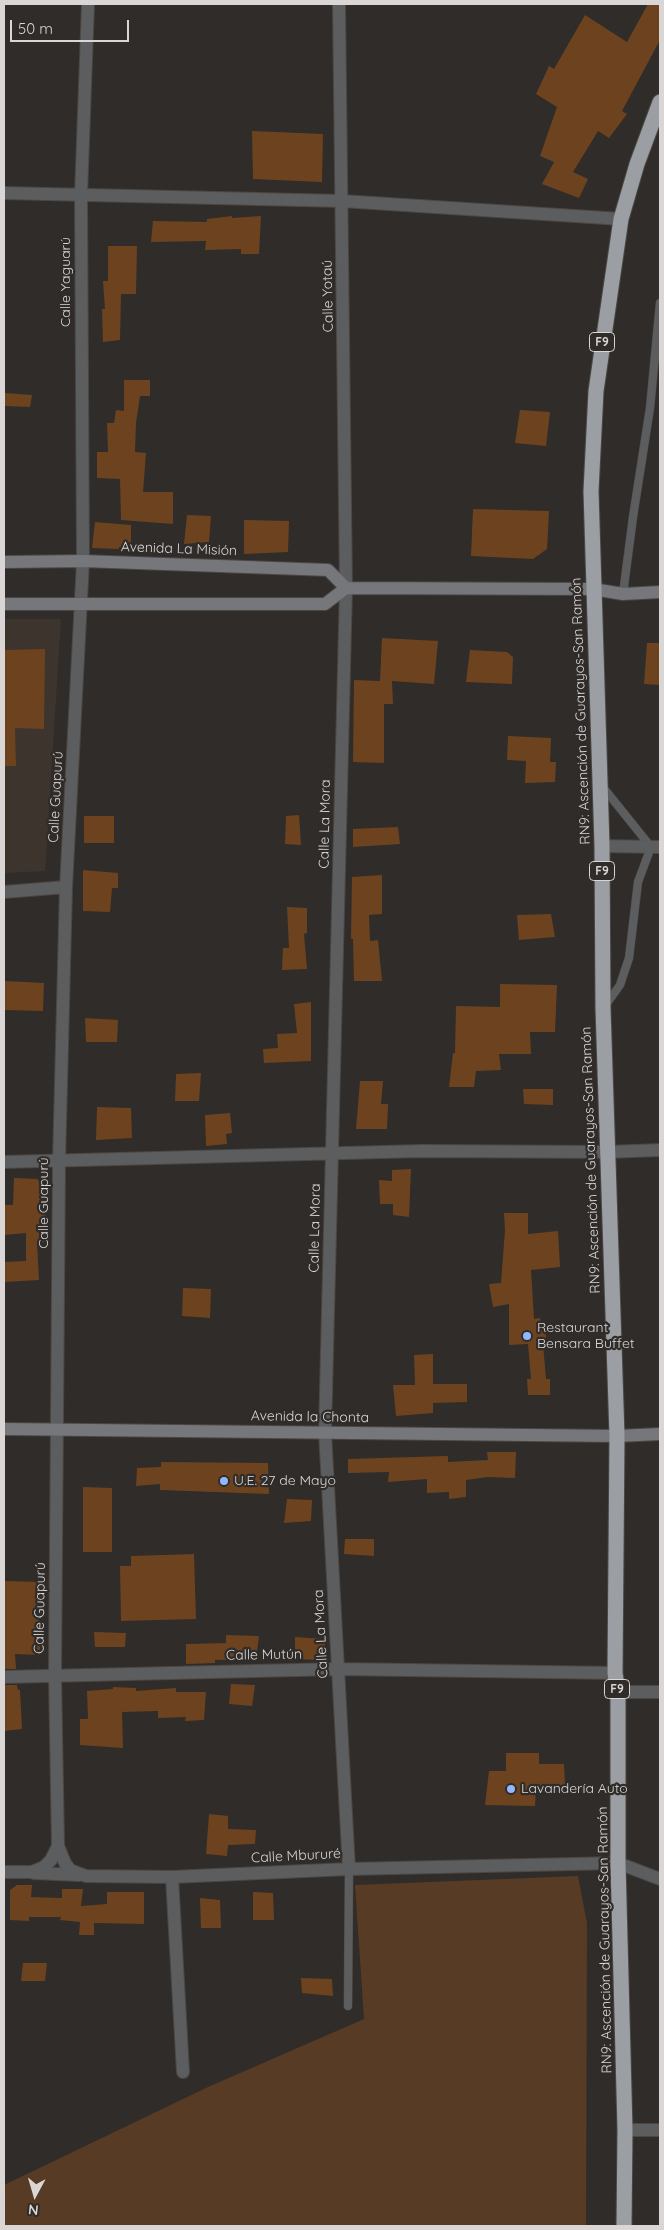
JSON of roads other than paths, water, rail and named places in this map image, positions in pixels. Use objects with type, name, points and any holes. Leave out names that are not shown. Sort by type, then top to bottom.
[{"type":"highway","name":"RN9: Ascención de Guarayos-San Ramón","points":[[624,2226],[625,2130],[618,1864],[618,1692],[615,1673],[617,1436],[603,1008],[602,846],[591,491],[596,391],[621,219],[637,164],[659,107]]},
{"type":"main road","name":"Avenida La Misión","points":[[4,562],[83,561],[328,570],[346,588]]},
{"type":"main road","points":[[4,604],[325,604],[346,588],[593,589],[623,594],[660,592]]},
{"type":"main road","name":"Avenida la Chonta","points":[[4,1429],[617,1436],[660,1434]]},
{"type":"street","name":"Calle Yaguarú","points":[[83,561],[81,195],[88,4]]},
{"type":"street","name":"Calle Yotaú","points":[[339,4],[346,588]]},
{"type":"street","points":[[4,193],[342,201],[621,219]]},
{"type":"street","name":"Calle Guapurú","points":[[58,1846],[55,1674],[59,1162],[66,887],[83,561]]},
{"type":"street","name":"Calle La Mora","points":[[346,588],[325,1432],[348,1869]]},
{"type":"street","points":[[602,846],[655,847]]},
{"type":"street","points":[[4,892],[66,887]]},
{"type":"street","points":[[4,1162],[421,1151],[607,1152],[660,1150]]},
{"type":"street","name":"Calle Mutún","points":[[4,1677],[55,1674],[338,1669],[615,1673]]},
{"type":"street","points":[[618,1692],[660,1692]]},
{"type":"street","points":[[4,1872],[32,1872],[44,1867],[51,1860],[58,1846]]},
{"type":"street","points":[[58,1846],[70,1870],[86,1876]]},
{"type":"street","points":[[618,1864],[660,1879]]},
{"type":"street","name":"Calle Mbururé","points":[[32,1872],[86,1876],[172,1877],[348,1869],[618,1864]]},
{"type":"street","points":[[172,1877],[183,2072]]},
{"type":"street","points":[[625,2130],[660,2130]]},
{"type":"lane","points":[[623,594],[632,517],[650,408],[660,303]]},
{"type":"lane","points":[[600,784],[655,847],[638,882],[629,958],[620,985],[603,1008]]},
{"type":"lane","points":[[348,1869],[348,2006]]},
{"type":"place","name":"Restaurant Bensara Buffet","points":[[527,1336]]},
{"type":"place","name":"U.E. 27 de Mayo","points":[[224,1481]]},
{"type":"place","name":"Lavandería Auto","points":[[511,1789]]}]
